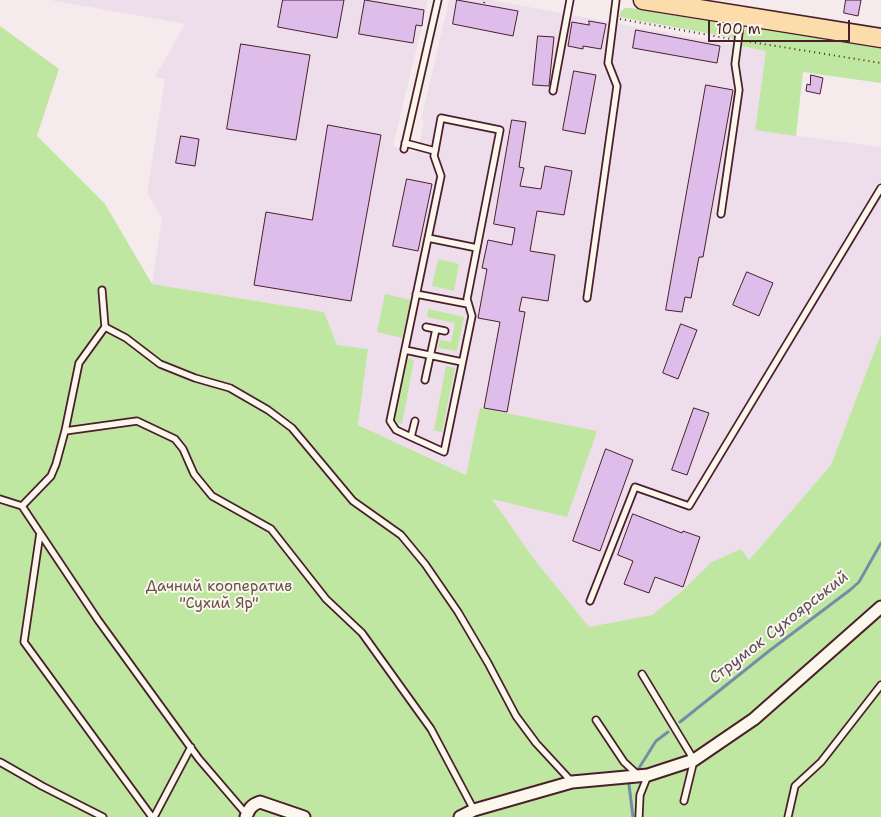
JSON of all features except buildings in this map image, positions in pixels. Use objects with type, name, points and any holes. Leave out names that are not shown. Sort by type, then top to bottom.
[{"type":"main road","points":[[643,0],[881,38]]},
{"type":"street","points":[[460,817],[474,810],[572,782],[644,776],[694,760],[754,718],[881,607]]},
{"type":"street","points":[[246,816],[250,808],[260,802],[304,817]]},
{"type":"lane","points":[[435,151],[405,146],[438,0]]},
{"type":"lane","points":[[553,91],[570,0]]},
{"type":"lane","points":[[587,298],[617,86],[608,63],[616,0]]},
{"type":"lane","points":[[721,214],[739,90],[735,64],[741,17]]},
{"type":"lane","points":[[441,118],[500,130],[466,299],[472,316],[444,452],[396,430],[390,421],[428,238],[441,176],[434,156],[441,118]]},
{"type":"lane","points":[[590,601],[635,487],[689,506],[881,188]]},
{"type":"lane","points":[[428,238],[477,248]]},
{"type":"lane","points":[[22,506],[51,476],[65,431],[79,363],[105,327],[102,290]]},
{"type":"lane","points":[[416,294],[468,304]]},
{"type":"lane","points":[[105,327],[126,338],[160,364],[195,378],[230,388],[268,410],[292,428],[353,501],[401,535],[426,564],[458,612],[516,716],[536,744],[572,782]]},
{"type":"lane","points":[[426,327],[445,331]]},
{"type":"lane","points":[[425,380],[436,329]]},
{"type":"lane","points":[[404,350],[462,362]]},
{"type":"lane","points":[[412,437],[415,421]]},
{"type":"lane","points":[[65,431],[136,422],[175,439],[183,449],[194,474],[212,496],[271,529],[326,599],[362,634],[431,729],[474,810]]},
{"type":"lane","points":[[0,499],[22,506],[98,620],[191,748],[246,816]]},
{"type":"lane","points":[[40,533],[24,642],[153,817],[191,748]]},
{"type":"lane","points":[[642,674],[694,760],[684,801]]},
{"type":"lane","points":[[788,817],[795,786],[821,762],[881,685]]},
{"type":"lane","points":[[596,720],[624,762],[644,776],[640,795],[639,817]]},
{"type":"lane","points":[[0,762],[102,817]]},
{"type":"path","points":[[614,18],[881,63]]},
{"type":"shaded area","points":[[50,0],[428,0],[393,146],[415,152],[421,137],[424,121],[421,120],[449,0],[491,0],[766,51],[755,130],[881,147],[881,334],[831,465],[749,560],[741,549],[683,590],[652,615],[589,628],[534,559],[491,498],[467,475],[358,425],[368,350],[337,345],[324,312],[152,284],[162,218],[147,193],[165,79],[155,77],[185,24]]},
{"type":"green space","points":[[625,8],[731,25],[736,31],[734,38],[619,17],[621,11]]},
{"type":"green space","name":"Дачний кооператив \"Сухий Яр\"","points":[[0,26],[59,69],[37,136],[105,204],[152,284],[324,312],[337,345],[368,349],[358,425],[466,475],[480,408],[597,431],[567,517],[492,499],[534,559],[589,627],[652,615],[683,590],[712,562],[741,549],[749,560],[831,465],[881,334],[881,817],[0,817]]},
{"type":"green space","points":[[751,26],[881,47],[881,83],[803,72],[796,136],[755,130],[766,51],[740,46],[743,31]]},
{"type":"green space","points":[[438,259],[459,264],[454,291],[432,286]]},
{"type":"green space","points":[[385,294],[411,300],[402,338],[377,332]]},
{"type":"green space","points":[[428,309],[464,317],[457,351],[438,348],[440,340],[451,342],[455,323],[427,317]]},
{"type":"green space","points":[[405,358],[414,360],[402,424],[393,422]]},
{"type":"green space","points":[[446,366],[455,368],[442,432],[434,430]]},
{"type":"waterway","name":"Струмок Сухоярський","points":[[680,722],[859,582],[881,543]]},
{"type":"waterway","name":"Струмок Сухоярський","points":[[639,768],[656,741],[668,732]]},
{"type":"waterway","name":"Струмок Сухоярський","points":[[629,785],[633,817]]}]
